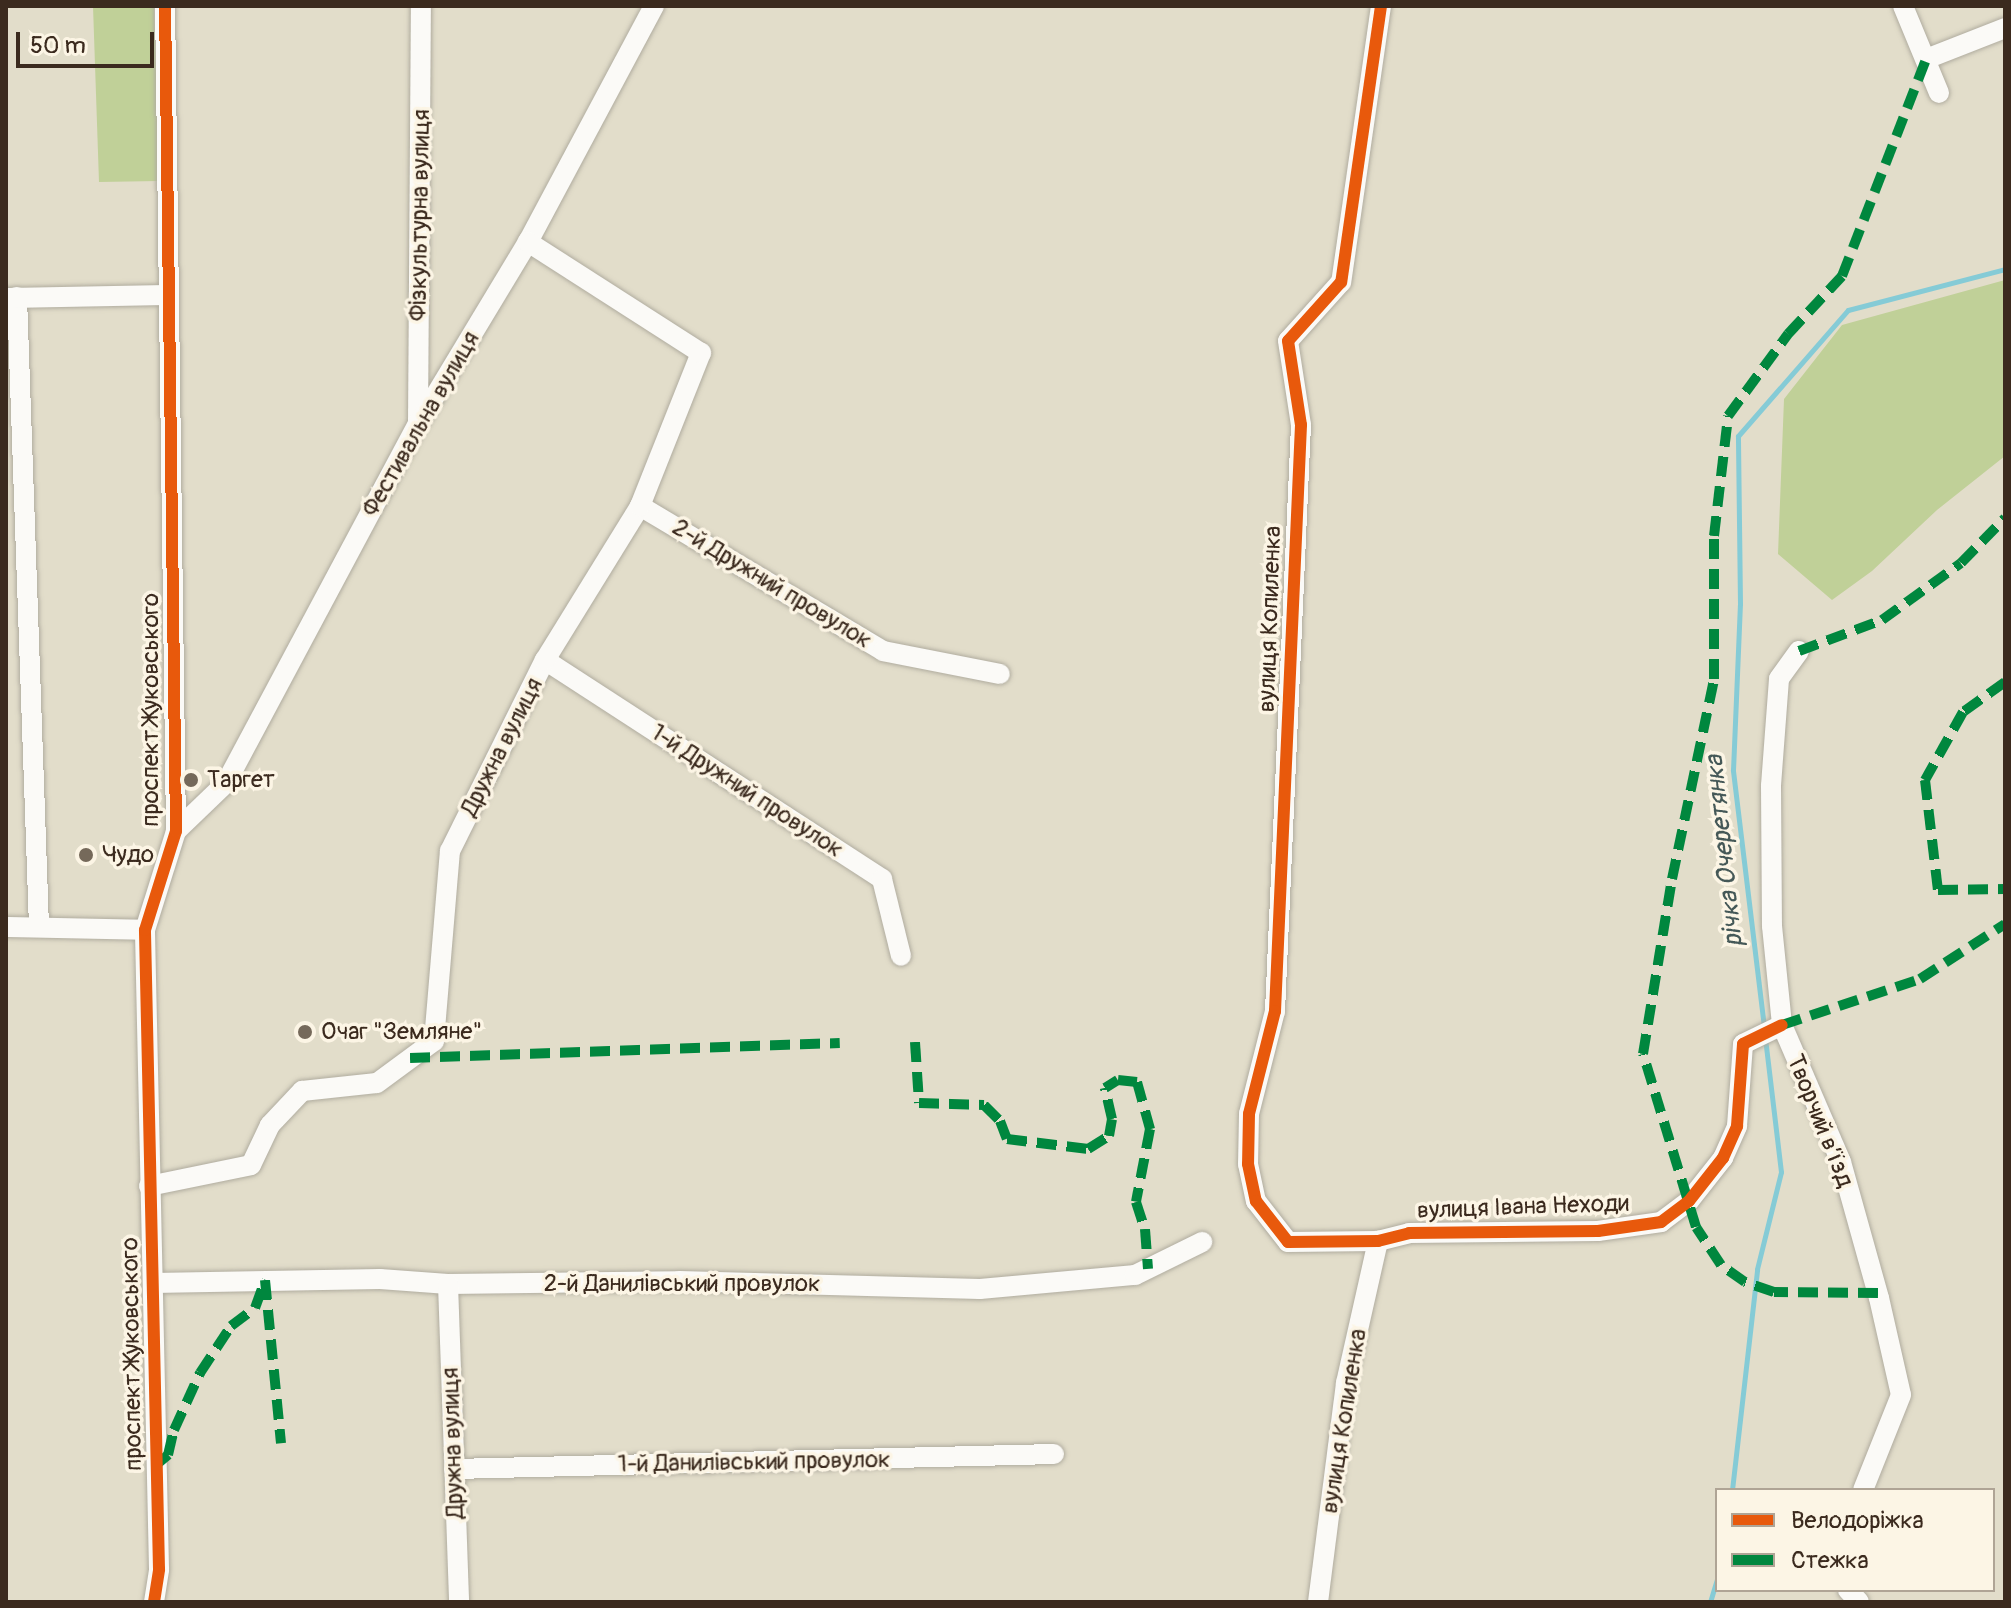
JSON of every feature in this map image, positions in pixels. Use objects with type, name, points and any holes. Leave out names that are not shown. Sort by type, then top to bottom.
[{"type":"street","name":"проспект Жуковського","points":[[154,1602],[159,1569],[145,930],[176,831],[165,6]]},
{"type":"street","name":"Фізкультурна вулиця","points":[[418,424],[421,6]]},
{"type":"street","name":"Фестивальна вулиця","points":[[176,831],[226,783],[418,424],[528,242],[654,6]]},
{"type":"street","name":"вулиця Копиленка","points":[[1318,1602],[1346,1383],[1378,1241],[1288,1242],[1256,1201],[1248,1164],[1249,1114],[1275,1011],[1301,425],[1288,341],[1341,282],[1381,6]]},
{"type":"street","points":[[1903,6],[1939,93]]},
{"type":"street","points":[[1926,59],[2005,28]]},
{"type":"street","name":"Дружна вулиця","points":[[149,1186],[251,1165],[270,1125],[302,1091],[377,1083],[434,1041],[450,851],[545,660],[640,506],[701,353],[528,242]]},
{"type":"street","points":[[39,927],[12,298],[169,295]]},
{"type":"street","name":"2-й Дружний провулок","points":[[640,506],[883,651],[1000,674]]},
{"type":"street","name":"Творчий в’їзд","points":[[1799,651],[1779,679],[1771,786],[1772,926],[1782,1025],[1841,1162],[1879,1298],[1901,1395],[1864,1488]]},
{"type":"street","name":"1-й Дружний провулок","points":[[545,660],[882,879],[901,956]]},
{"type":"street","points":[[6,927],[145,930]]},
{"type":"street","name":"вулиця Івана Неходи","points":[[1378,1241],[1409,1233],[1598,1231],[1661,1222],[1689,1201],[1723,1158],[1737,1126],[1743,1044],[1782,1025]]},
{"type":"street","name":"2-й Данилівський провулок","points":[[153,1283],[380,1279],[448,1284],[679,1281],[980,1289],[1135,1275],[1202,1242]]},
{"type":"street","name":"Дружна вулиця","points":[[448,1284],[459,1602]]},
{"type":"street","name":"1-й Данилівський провулок","points":[[454,1469],[1054,1454]]},
{"type":"green space","points":[[93,6],[154,6],[159,181],[99,182]]},
{"type":"green space","points":[[2005,280],[2005,456],[1937,510],[1872,571],[1832,600],[1778,554],[1784,399],[1842,325]]},
{"type":"waterway","name":"річка Очеретянка","points":[[1764,1027],[1733,770],[1740,604],[1738,436],[1848,310],[2005,269]]},
{"type":"waterway","name":"річка Очеретянка","points":[[1732,1488],[1757,1269],[1781,1172],[1765,1037]]},
{"type":"waterway","name":"річка Очеретянка","points":[[1710,1602],[1715,1586]]},
{"type":"marked path","points":[[1878,1293],[1774,1292],[1745,1282],[1721,1265],[1696,1227],[1643,1054],[1672,879],[1714,679],[1714,536],[1728,416],[1788,334],[1842,276],[1926,59]]},
{"type":"marked path","points":[[1799,651],[1882,620],[1961,563],[2005,518]]},
{"type":"marked path","points":[[2005,682],[1963,712],[1925,780],[1938,890],[2005,889]]},
{"type":"marked path","points":[[1782,1025],[1920,979],[2005,924]]},
{"type":"marked path","points":[[915,1042],[919,1103],[984,1105],[1000,1121],[1007,1139],[1088,1149],[1109,1136],[1112,1119],[1105,1088],[1118,1080],[1137,1082],[1150,1129],[1136,1202],[1145,1229],[1148,1269]]},
{"type":"marked path","points":[[410,1058],[840,1043]]},
{"type":"marked path","points":[[156,1465],[168,1455],[174,1430],[200,1373],[231,1326],[255,1308],[265,1280],[281,1443]]},
{"type":"cycle path","points":[[154,1602],[159,1569],[145,930],[176,831],[165,6]]},
{"type":"cycle path","points":[[1381,6],[1341,282],[1288,341],[1301,425],[1275,1011],[1249,1114],[1248,1164],[1256,1201],[1288,1242],[1378,1241],[1409,1233],[1598,1231],[1661,1222],[1689,1201],[1723,1158],[1737,1126],[1743,1044],[1782,1025]]},
{"type":"place","name":"Таргет","points":[[191,780]]},
{"type":"place","name":"Чудо","points":[[86,855]]},
{"type":"place","name":"Очаг \"Земляне\"","points":[[305,1032]]}]
